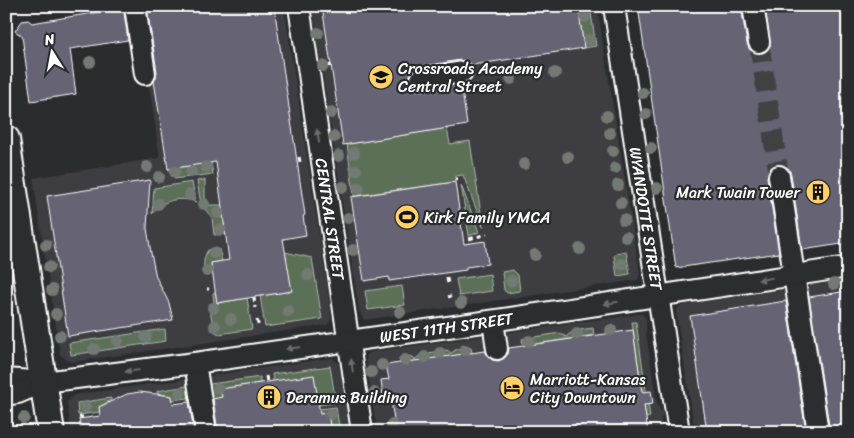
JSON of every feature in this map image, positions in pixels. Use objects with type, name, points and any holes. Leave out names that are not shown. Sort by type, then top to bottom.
[{"type":"main road","points":[[6,139],[51,432]]},
{"type":"street","points":[[135,6],[145,74]]},
{"type":"street","name":"CENTRAL STREET","points":[[298,6],[362,432]]},
{"type":"street","name":"WYANDOTTE STREET","points":[[614,6],[680,432]]},
{"type":"street","points":[[753,6],[759,42]]},
{"type":"street","points":[[421,79],[462,72]]},
{"type":"street","points":[[779,176],[818,432]]},
{"type":"street","name":"WEST 11TH STREET","points":[[6,379],[44,382],[195,362],[493,321],[848,267]]},
{"type":"street","points":[[493,321],[497,349]]},
{"type":"street","points":[[195,362],[206,432]]},
{"type":"street","name":"WEST 11TH STREET","points":[[6,395],[18,393],[44,382]]},
{"type":"path","points":[[469,239],[487,234]]},
{"type":"path","points":[[447,278],[448,284]]},
{"type":"path","points":[[254,297],[255,308]]},
{"type":"path","points":[[257,320],[258,328]]},
{"type":"path","points":[[266,376],[267,382]]},
{"type":"shaded area","points":[[137,6],[284,6],[331,311],[331,321],[327,325],[72,362],[60,354],[33,178],[160,158]]},
{"type":"shaded area","points":[[312,6],[597,6],[640,274],[638,280],[364,320],[359,311]]},
{"type":"shaded area","points":[[813,279],[820,284],[848,279],[848,432],[695,432],[676,313],[679,307],[685,304],[802,287],[803,283]]},
{"type":"shaded area","name":"Marriott-Kansas City Downtown","points":[[642,314],[646,319],[646,334],[657,404],[664,414],[661,419],[663,432],[377,432],[366,361],[367,355],[371,352]]},
{"type":"shaded area","points":[[332,358],[339,364],[350,432],[71,432],[67,402],[74,395]]},
{"type":"green space","points":[[578,6],[590,6],[596,46],[584,48]]},
{"type":"green space","points":[[447,128],[450,144],[470,141],[483,227],[463,175],[455,176],[455,182],[354,196],[347,144]]},
{"type":"green space","points":[[211,162],[213,174],[174,179],[173,173],[168,169]]},
{"type":"green space","points":[[205,180],[205,197],[208,205],[223,205],[225,234],[214,235],[212,218],[201,204],[197,181]]},
{"type":"green space","points":[[192,182],[196,202],[183,199],[171,200],[161,205],[152,214],[154,188]]},
{"type":"green space","points":[[461,185],[479,232],[469,236]]},
{"type":"green space","points":[[219,249],[222,261],[211,263],[212,273],[205,274],[204,262],[208,250]]},
{"type":"green space","points":[[626,251],[630,274],[617,276],[614,256],[616,253]]},
{"type":"green space","points":[[285,252],[312,258],[322,319],[265,327],[260,296],[291,291]]},
{"type":"green space","points":[[513,270],[518,275],[520,291],[507,293],[504,290],[502,272]]},
{"type":"green space","points":[[490,274],[492,291],[459,296],[456,279]]},
{"type":"green space","points":[[402,286],[405,305],[368,310],[365,291]]},
{"type":"green space","points":[[215,292],[218,303],[247,298],[252,329],[219,334],[214,331],[209,305],[214,304],[213,293]]},
{"type":"green space","points":[[632,322],[636,322],[650,417],[646,418]]},
{"type":"green space","points":[[593,328],[594,335],[523,346],[522,339],[560,333],[566,337],[573,331]]},
{"type":"green space","points":[[165,329],[166,341],[71,355],[69,343]]},
{"type":"green space","points":[[471,347],[472,353],[400,364],[399,358],[411,356],[416,359],[421,354],[447,350],[451,353],[457,349]]},
{"type":"green space","points":[[330,366],[336,403],[318,405],[273,381],[272,374]]},
{"type":"green space","points":[[260,377],[260,383],[221,389],[224,411],[207,413],[203,385]]},
{"type":"green space","points":[[193,385],[195,397],[173,400],[172,396],[157,393],[157,391]]},
{"type":"green space","points":[[111,398],[111,400],[99,407],[100,412],[78,415],[77,403]]},
{"type":"green space","points":[[336,407],[340,432],[331,432],[328,413],[320,414],[319,409]]},
{"type":"building","points":[[123,6],[128,40],[70,49],[76,94],[31,101],[22,36],[15,31],[22,21],[28,20],[32,23],[117,9]]},
{"type":"building","points":[[160,6],[274,6],[305,215],[303,216],[306,235],[283,239],[292,291],[217,303],[211,263],[229,260],[216,162],[168,169],[154,81],[157,72],[147,8]]},
{"type":"building","name":"Crossroads Academy Central Street","points":[[322,6],[578,6],[584,48],[472,65],[460,60],[419,67],[410,75],[412,86],[416,90],[461,84],[467,125],[343,145]]},
{"type":"building","points":[[638,6],[741,6],[747,44],[750,50],[760,54],[767,51],[770,46],[765,6],[848,6],[848,243],[802,250],[791,174],[788,168],[778,164],[771,167],[767,177],[779,253],[676,268]]},
{"type":"building","points":[[150,180],[147,228],[151,253],[156,277],[169,303],[173,320],[68,336],[47,196]]},
{"type":"building","name":"Kirk Family YMCA","points":[[455,182],[464,244],[485,241],[488,264],[466,267],[466,270],[389,281],[389,277],[364,281],[351,197]]},
{"type":"building","points":[[848,291],[848,432],[830,432],[809,297]]},
{"type":"building","points":[[786,301],[806,432],[707,432],[690,316]]},
{"type":"building","name":"Marriott-Kansas City Downtown","points":[[633,330],[642,392],[651,391],[653,404],[644,405],[648,432],[396,432],[390,395],[383,396],[381,380],[389,379],[386,365],[485,351],[492,360],[499,361],[508,354],[509,348]]},
{"type":"building","name":"Deramus Building","points":[[314,375],[320,414],[328,413],[331,432],[218,432],[213,399],[222,397],[220,389]]},
{"type":"building","points":[[140,392],[172,396],[173,404],[189,402],[194,432],[81,432],[79,419],[100,416],[99,407],[127,394]]},
{"type":"tunnel","points":[[759,42],[779,176]]},
{"type":"place","name":"Crossroads Academy Central Street","points":[[381,77]]},
{"type":"place","name":"Mark Twain Tower","points":[[818,192]]},
{"type":"place","name":"Kirk Family YMCA","points":[[407,217]]},
{"type":"place","name":"Marriott-Kansas City Downtown","points":[[512,388]]},
{"type":"place","name":"Deramus Building","points":[[269,397]]}]
